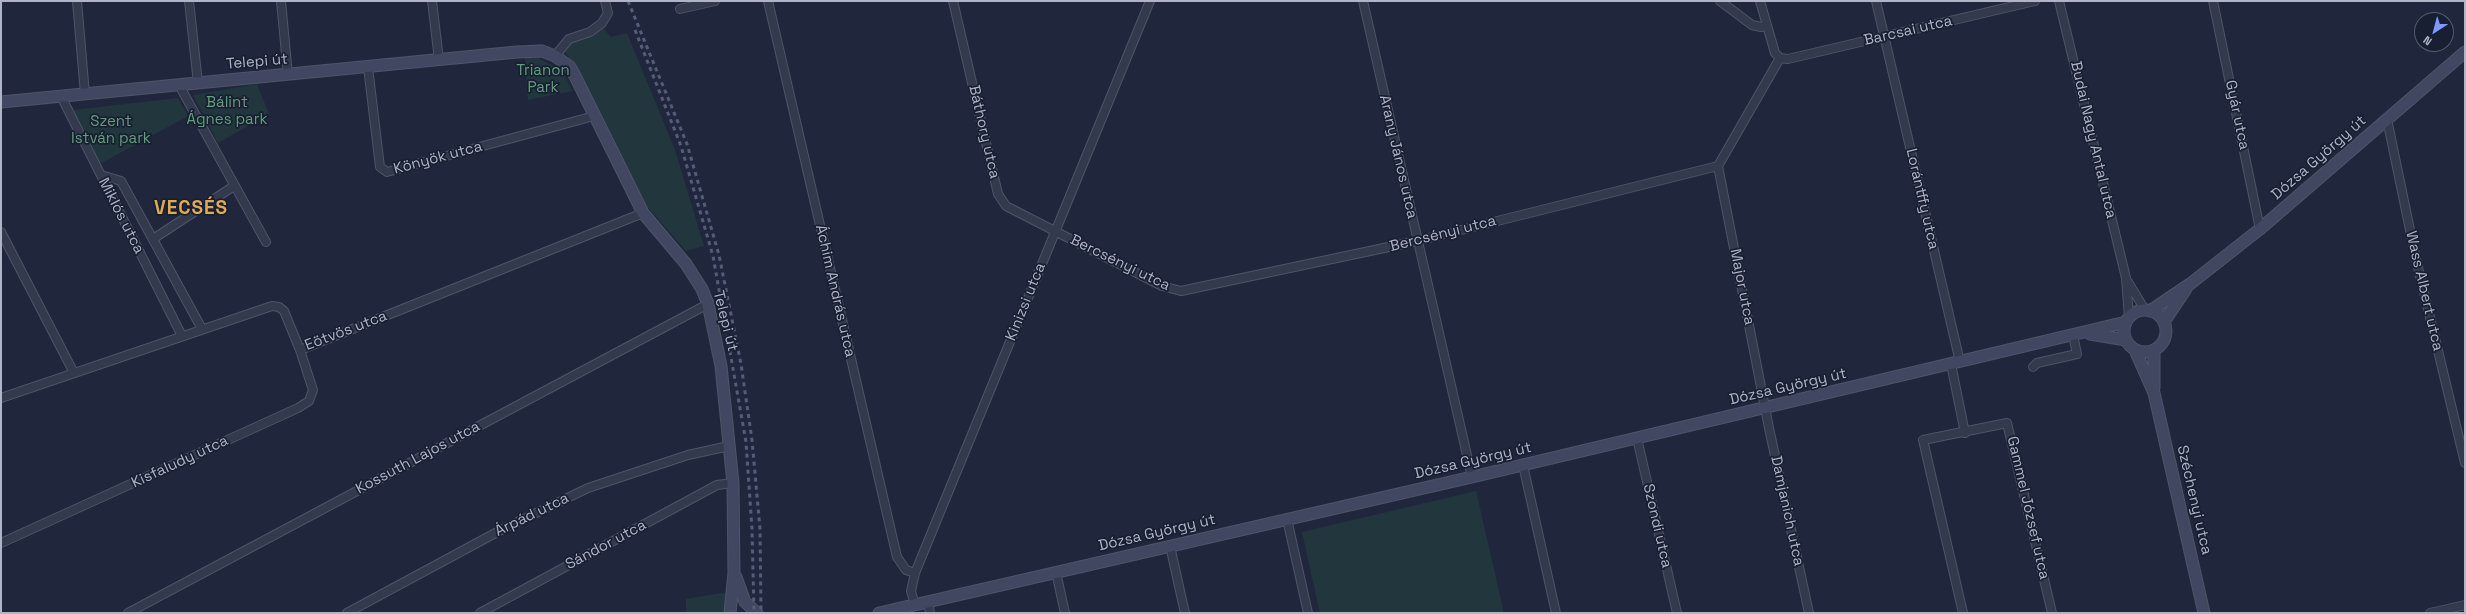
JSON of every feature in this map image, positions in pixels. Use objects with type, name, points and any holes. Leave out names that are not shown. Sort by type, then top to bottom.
[{"type":"main road","name":"Telepi út","points":[[1,102],[517,52],[542,51],[556,56],[570,67],[576,76],[642,213],[686,264],[702,289],[708,304],[721,366],[733,482],[734,573],[730,613]]},
{"type":"main road","name":"Dózsa György út","points":[[2147,310],[2190,284],[2260,229],[2465,52]]},
{"type":"main road","name":"Dózsa György út","points":[[2164,322],[2190,284]]},
{"type":"main road","points":[[2147,310],[2160,317],[2164,322],[2166,335],[2159,347],[2148,352],[2136,350],[2126,340],[2124,333],[2128,320],[2139,311],[2147,310]]},
{"type":"main road","name":"Dózsa György út","points":[[880,613],[1472,477],[2077,334],[2128,320]]},
{"type":"main road","name":"Dózsa György út","points":[[2077,334],[2126,340]]},
{"type":"main road","name":"Széchenyi utca","points":[[2136,350],[2154,394],[2204,613]]},
{"type":"main road","name":"Széchenyi utca","points":[[2154,350],[2154,394]]},
{"type":"main road","points":[[734,573],[745,602],[754,611]]},
{"type":"main road","points":[[736,613],[754,611]]},
{"type":"street","points":[[77,1],[85,94]]},
{"type":"street","points":[[189,1],[198,83]]},
{"type":"street","points":[[281,1],[288,75]]},
{"type":"street","points":[[432,1],[438,60]]},
{"type":"street","points":[[556,56],[569,39],[590,32],[602,23],[608,13],[605,1]]},
{"type":"street","points":[[680,9],[715,1]]},
{"type":"street","name":"Áchim András utca","points":[[768,1],[897,557],[906,570],[915,574]]},
{"type":"street","name":"Báthory utca","points":[[953,1],[1001,200],[1012,210],[1055,232]]},
{"type":"street","name":"Kinizsi utca","points":[[915,605],[911,591],[915,574],[1150,1]]},
{"type":"street","name":"Arany János utca","points":[[1363,1],[1472,477]]},
{"type":"street","points":[[1720,1],[1752,25],[1760,27],[1766,26]]},
{"type":"street","points":[[1718,166],[1780,58],[1775,53],[1760,1]]},
{"type":"street","name":"Lorántffy utca","points":[[1876,1],[1885,36],[1955,363],[1965,433]]},
{"type":"street","name":"Barcsai utca","points":[[1780,58],[1788,59],[2035,1]]},
{"type":"street","name":"Budai Nagy Antal utca","points":[[2059,1],[2126,278],[2128,320]]},
{"type":"street","name":"Gyár utca","points":[[2213,1],[2260,229]]},
{"type":"street","name":"Könyök utca","points":[[368,67],[374,128],[380,167],[387,172],[594,116]]},
{"type":"street","points":[[179,85],[266,242]]},
{"type":"street","name":"Miklós utca","points":[[61,96],[182,336]]},
{"type":"street","name":"Wass Albert utca","points":[[2387,119],[2416,259],[2465,463]]},
{"type":"street","name":"Bercsényi utca","points":[[1055,232],[1162,286],[1181,291],[1191,291],[1417,241],[1718,166]]},
{"type":"street","name":"Major utca","points":[[1718,166],[1765,408]]},
{"type":"street","points":[[101,175],[122,181],[202,329]]},
{"type":"street","points":[[154,239],[234,186]]},
{"type":"street","name":"Eötvös utca","points":[[1,398],[272,306],[279,307],[284,311],[300,350],[642,213]]},
{"type":"street","points":[[1,232],[74,373]]},
{"type":"street","name":"Budai Nagy Antal utca","points":[[2126,278],[2137,301],[2147,310]]},
{"type":"street","name":"Kossuth Lajos utca","points":[[128,613],[708,304]]},
{"type":"street","points":[[2033,367],[2037,362],[2077,354],[2077,334]]},
{"type":"street","name":"Kisfaludy utca","points":[[1,543],[298,408],[309,400],[313,390],[300,350]]},
{"type":"street","name":"Damjanich utca","points":[[1765,408],[1809,613]]},
{"type":"street","name":"Gammel József utca","points":[[1965,433],[2007,423],[2052,613]]},
{"type":"street","points":[[1963,613],[1923,440],[1965,433]]},
{"type":"street","name":"Szondi utca","points":[[1637,438],[1677,613]]},
{"type":"street","name":"Árpád utca","points":[[347,613],[502,530],[588,488],[688,455],[729,446]]},
{"type":"street","points":[[1523,465],[1556,613]]},
{"type":"street","name":"Sándor utca","points":[[480,613],[717,485],[733,482]]},
{"type":"street","points":[[1287,519],[1308,613]]},
{"type":"street","points":[[1170,546],[1185,613]]},
{"type":"street","points":[[1056,572],[1065,613]]},
{"type":"street","points":[[928,602],[930,613]]},
{"type":"street","points":[[2430,613],[2465,605]]},
{"type":"green space","points":[[602,27],[611,37],[627,33],[675,150],[704,246],[686,251],[644,203],[567,54],[557,48],[561,40]]},
{"type":"green space","name":"Trianon Park","points":[[525,58],[538,58],[563,71],[572,91],[528,100]]},
{"type":"green space","name":"Bálint Ágnes park","points":[[257,84],[269,114],[218,143],[193,95]]},
{"type":"green space","name":"Szent István park","points":[[178,98],[188,116],[100,164],[73,110]]},
{"type":"green space","points":[[1476,491],[1504,613],[1320,613],[1302,532]]},
{"type":"green space","points":[[722,593],[727,594],[725,613],[686,613],[686,599]]},
{"type":"railway","points":[[628,1],[687,144],[719,255],[741,364],[752,440],[760,529],[761,613]]},
{"type":"railway","points":[[635,30],[681,146],[713,256],[746,442],[752,529],[754,613]]},
{"type":"district","name":"VECSÉS","points":[[191,209]]}]
